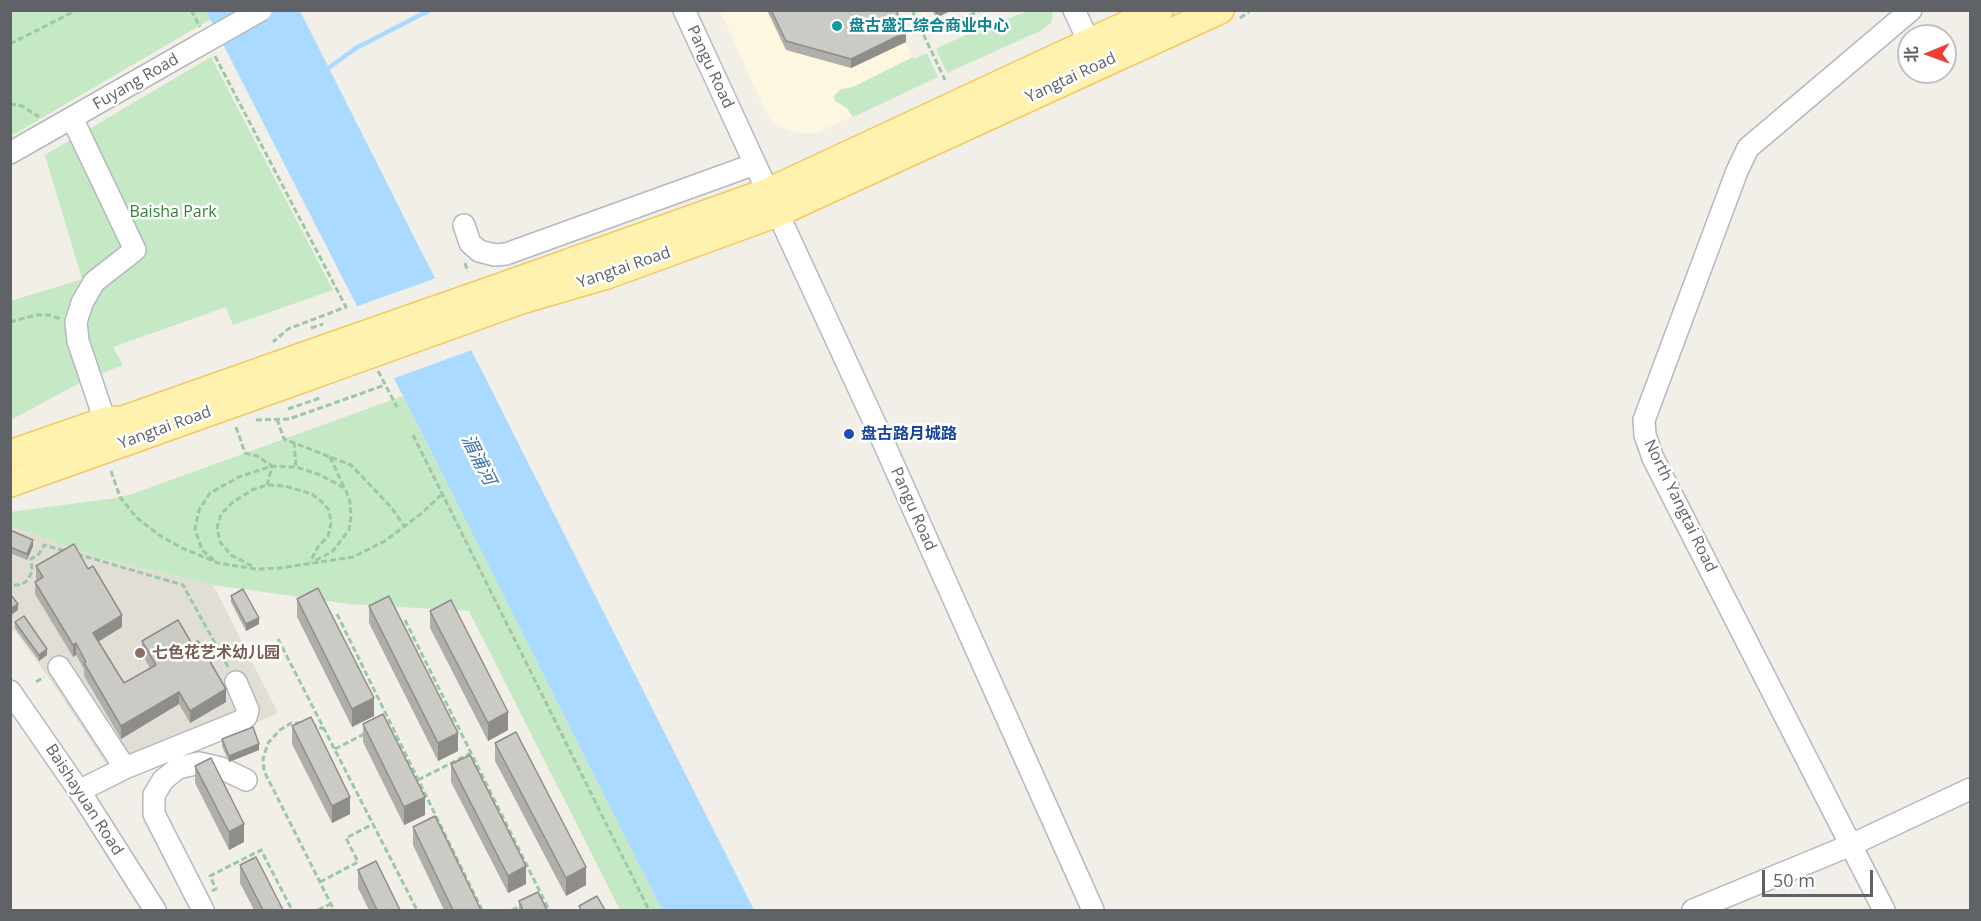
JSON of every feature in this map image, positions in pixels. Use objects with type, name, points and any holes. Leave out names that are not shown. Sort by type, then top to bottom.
[{"type":"main road","name":"Yangtai Road","points":[[772,202],[1089,42],[1160,10]]},
{"type":"main road","name":"Yangtai Road","points":[[10,483],[311,377],[519,291],[772,202],[1220,10]]},
{"type":"main road","name":"Yangtai Road","points":[[10,454],[105,421],[123,420],[311,377]]},
{"type":"street","name":"Fuyang Road","points":[[10,153],[261,10]]},
{"type":"street","name":"Pangu Road","points":[[684,10],[877,428],[1093,910]]},
{"type":"street","points":[[1074,10],[1089,42]]},
{"type":"street","name":"North Yangtai Road","points":[[1884,910],[1653,458],[1645,435],[1644,420],[1737,171],[1748,148],[1911,10]]},
{"type":"street","points":[[64,123],[135,250],[94,282],[82,303],[76,322],[78,341],[105,421]]},
{"type":"street","points":[[464,225],[470,243],[479,252],[495,255],[506,254],[755,164]]},
{"type":"street","points":[[59,667],[125,768]]},
{"type":"street","points":[[79,790],[125,768],[241,721],[246,717],[248,710],[236,682]]},
{"type":"street","name":"Baishayuan Road","points":[[10,691],[79,790],[155,910]]},
{"type":"street","points":[[200,904],[154,814],[154,795],[163,780],[178,768],[199,763],[221,768],[246,780]]},
{"type":"street","points":[[1693,910],[1851,845],[1971,789]]},
{"type":"path","points":[[10,44],[77,10]]},
{"type":"path","points":[[191,10],[204,44],[346,307],[288,329],[273,342]]},
{"type":"path","points":[[912,10],[945,80]]},
{"type":"path","points":[[922,32],[952,19],[953,23],[981,10]]},
{"type":"path","points":[[10,104],[22,106],[64,123]]},
{"type":"path","points":[[10,322],[36,315],[49,315],[66,321],[78,341]]},
{"type":"path","points":[[311,328],[323,324]]},
{"type":"path","points":[[288,409],[311,377]]},
{"type":"path","points":[[256,420],[289,419],[385,385]]},
{"type":"path","points":[[277,419],[284,439],[351,465],[391,507],[405,526]]},
{"type":"path","points":[[236,427],[244,453],[257,456],[272,466]]},
{"type":"path","points":[[413,435],[649,910]]},
{"type":"path","points":[[294,442],[296,466]]},
{"type":"path","points":[[309,562],[332,552],[350,530],[350,502],[330,458]]},
{"type":"path","points":[[267,486],[272,466]]},
{"type":"path","points":[[218,563],[202,550],[195,529],[199,510],[210,494],[239,477],[272,466],[296,466],[345,488]]},
{"type":"path","points":[[111,471],[120,497],[136,517],[159,536],[218,563],[256,569],[280,568],[353,557],[385,541],[441,495]]},
{"type":"path","points":[[256,569],[231,555],[220,542],[217,528],[221,514],[232,502],[252,490],[267,486],[285,486],[312,494],[329,510],[331,523],[328,536],[309,562]]},
{"type":"path","points":[[14,585],[21,585],[28,580],[32,571],[31,559],[39,554],[44,544],[183,585],[236,682]]},
{"type":"path","points":[[337,614],[482,910]]},
{"type":"path","points":[[405,620],[549,910]]},
{"type":"path","points":[[278,639],[417,910]]},
{"type":"path","points":[[380,725],[389,720]]},
{"type":"path","points":[[326,730],[313,724],[291,723],[280,730],[268,743],[263,759],[264,771],[334,910]]},
{"type":"path","points":[[335,749],[371,730]]},
{"type":"path","points":[[418,780],[471,753]]},
{"type":"path","points":[[320,882],[358,862],[346,838],[373,824]]},
{"type":"path","points":[[200,904],[216,889],[210,876],[261,850],[292,910]]},
{"type":"path","points":[[318,910],[331,904]]},
{"type":"path","points":[[512,910],[522,905]]},
{"type":"shaded area","name":"盘古盛汇综合商业中心","points":[[720,11],[892,11],[925,83],[818,132],[808,134],[788,130],[772,121],[767,114]]},
{"type":"shaded area","name":"七色花艺术幼儿园","points":[[11,526],[101,558],[213,585],[278,713],[118,782],[52,682],[14,630],[11,632]]},
{"type":"green space","points":[[206,10],[211,19],[11,136],[10,11]]},
{"type":"green space","points":[[1029,11],[1053,11],[1051,23],[1042,30],[947,73],[936,49],[983,27]]},
{"type":"green space","points":[[927,53],[938,77],[853,117],[847,108],[835,101],[834,96],[841,89],[853,87],[913,57],[914,59]]},
{"type":"green space","name":"Baisha Park","points":[[211,57],[333,290],[233,325],[226,307],[113,347],[123,365],[83,381],[11,420],[11,301],[82,279],[45,155]]},
{"type":"green space","points":[[403,396],[662,910],[620,910],[469,611],[350,604],[213,585],[101,558],[11,526],[10,512],[132,494]]},
{"type":"water","name":"湄浦河","points":[[206,11],[300,11],[754,910],[662,910]]},
{"type":"pier","points":[[439,277],[456,311],[372,340],[355,307]]},
{"type":"pier","points":[[458,315],[475,349],[392,379],[374,344]]},
{"type":"building","name":"盘古盛汇综合商业中心","points":[[771,10],[896,10],[906,32],[851,59],[786,41]]},
{"type":"building","points":[[10,530],[33,540],[27,554],[10,547]]},
{"type":"building","points":[[74,544],[88,569],[93,566],[122,615],[93,633],[124,683],[156,665],[142,641],[178,620],[192,644],[198,641],[226,689],[190,711],[179,692],[121,726],[84,663],[86,662],[76,643],[73,645],[35,582],[43,577],[36,566]]},
{"type":"building","points":[[318,588],[374,698],[352,709],[297,599]]},
{"type":"building","points":[[243,589],[259,618],[246,624],[231,596]]},
{"type":"building","points":[[10,594],[18,604],[10,609]]},
{"type":"building","points":[[389,596],[458,733],[438,743],[369,606]]},
{"type":"building","points":[[451,600],[508,712],[488,723],[430,611]]},
{"type":"building","points":[[24,616],[47,649],[39,655],[15,622]]},
{"type":"building","points":[[383,714],[425,797],[404,807],[363,724]]},
{"type":"building","points":[[311,717],[350,797],[332,806],[292,726]]},
{"type":"building","points":[[253,727],[259,744],[229,756],[222,739]]},
{"type":"building","points":[[516,732],[586,867],[566,878],[495,743]]},
{"type":"building","points":[[470,755],[526,866],[508,876],[451,764]]},
{"type":"building","points":[[211,758],[244,824],[229,832],[195,766]]},
{"type":"building","points":[[435,816],[481,910],[453,910],[413,827]]},
{"type":"building","points":[[256,857],[283,910],[263,910],[240,865]]},
{"type":"building","points":[[376,861],[400,910],[377,910],[358,870]]},
{"type":"building","points":[[538,892],[547,910],[523,910],[519,901]]},
{"type":"building","points":[[597,896],[605,910],[581,910],[579,906]]},
{"type":"waterway","points":[[326,70],[356,48],[430,10]]},
{"type":"place","name":"盘古盛汇综合商业中心","points":[[837,26]]},
{"type":"place","name":"盘古路月城路","points":[[849,434]]},
{"type":"place","name":"七色花艺术幼儿园","points":[[140,653]]}]
